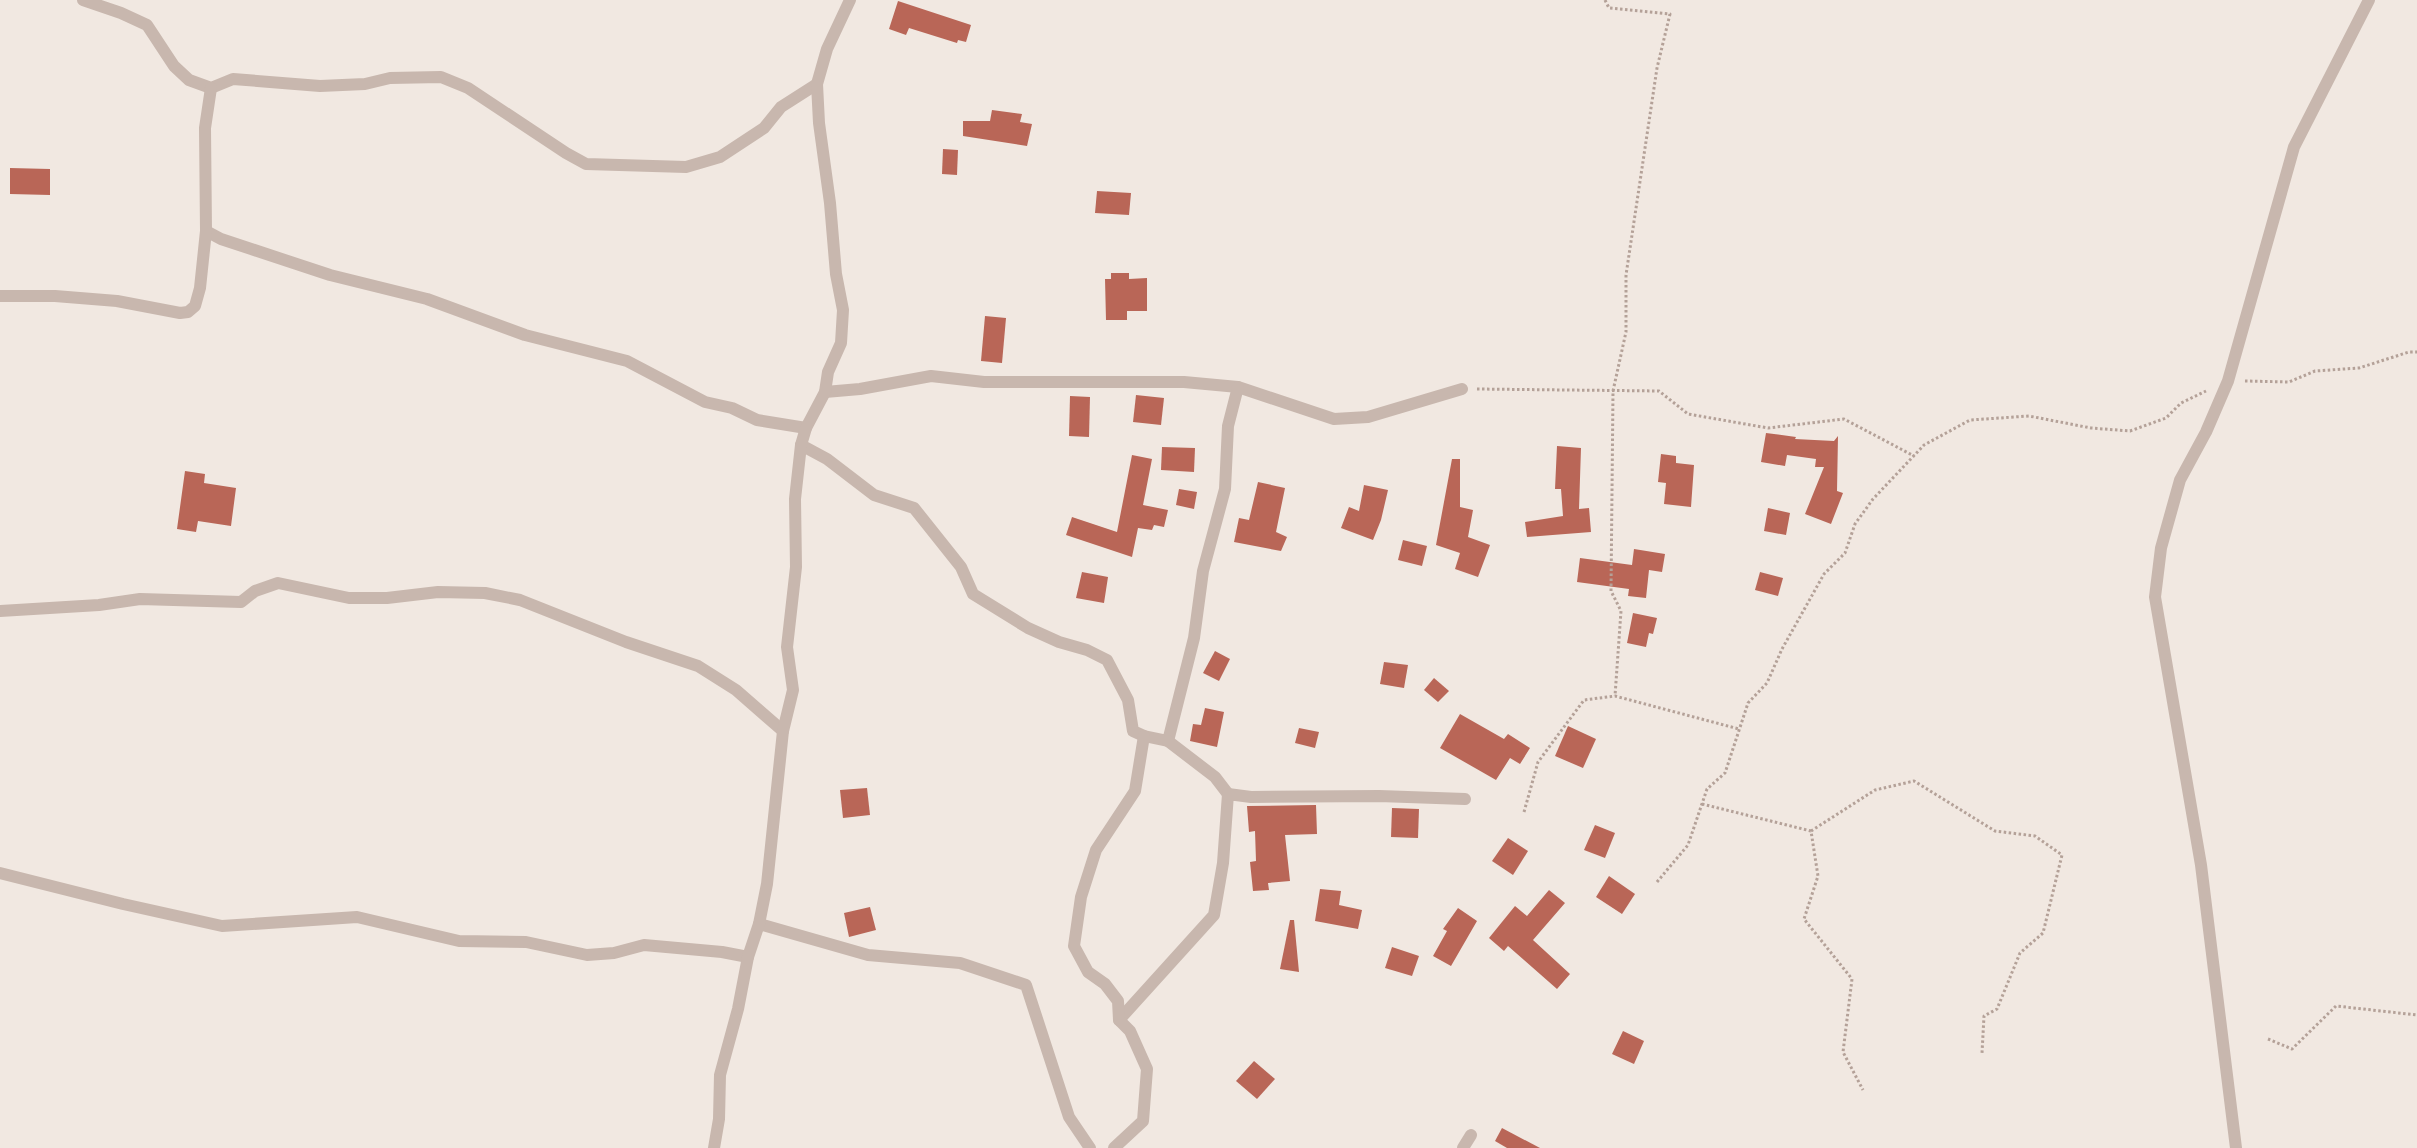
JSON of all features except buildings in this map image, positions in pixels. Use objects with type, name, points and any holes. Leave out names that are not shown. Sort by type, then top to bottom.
[{"type":"street","points":[[83,0],[121,13],[148,25],[174,66],[189,80],[211,88],[233,79],[320,86],[365,84],[390,78],[441,77],[468,88],[566,153],[586,164],[686,167],[720,157],[764,128],[781,107],[817,84]]},
{"type":"street","points":[[714,1148],[719,1119],[720,1075],[738,1009],[748,957],[759,924],[767,884],[783,731],[792,690],[787,647],[796,567],[795,499],[800,445],[806,428],[825,392],[828,372],[841,343],[843,310],[836,274],[830,203],[819,123],[817,84],[827,49],[850,0]]},
{"type":"street","points":[[2236,1148],[2200,865],[2155,597],[2161,548],[2180,480],[2206,432],[2228,381],[2294,147],[2370,0]]},
{"type":"street","points":[[0,296],[55,296],[117,301],[180,313],[188,312],[195,306],[200,288],[206,231],[206,128],[211,88]]},
{"type":"street","points":[[206,231],[220,239],[330,275],[428,299],[525,335],[627,361],[705,402],[732,408],[757,420],[806,428]]},
{"type":"street","points":[[825,392],[860,389],[931,376],[984,382],[1184,382],[1238,387],[1334,419],[1368,417],[1462,389]]},
{"type":"street","points":[[1168,741],[1194,638],[1204,571],[1225,489],[1228,426],[1238,387]]},
{"type":"street","points":[[800,445],[827,459],[874,495],[914,508],[961,567],[973,594],[1028,628],[1059,642],[1087,650],[1107,660],[1128,700],[1133,731],[1144,736],[1168,741],[1215,777],[1228,794],[1224,863],[1214,916],[1119,1020]]},
{"type":"street","points":[[0,611],[99,605],[140,599],[241,602],[256,591],[278,583],[348,598],[387,598],[438,592],[485,593],[520,600],[626,642],[698,666],[736,690],[783,731]]},
{"type":"street","points":[[1114,1148],[1143,1121],[1147,1069],[1130,1031],[1119,1020],[1118,1001],[1105,984],[1088,972],[1074,946],[1081,897],[1096,850],[1136,790],[1144,736]]},
{"type":"street","points":[[1228,794],[1251,797],[1379,796],[1465,799]]},
{"type":"street","points":[[0,873],[123,904],[222,926],[357,917],[458,941],[526,942],[586,955],[614,953],[644,945],[722,952],[748,957]]},
{"type":"street","points":[[759,924],[868,955],[960,963],[1026,985],[1069,1118],[1090,1148]]},
{"type":"street","points":[[1463,1148],[1471,1135]]},
{"type":"path","points":[[1605,0],[1609,8],[1670,14],[1657,68],[1638,212],[1626,275],[1626,332],[1613,391],[1611,591],[1622,611],[1615,696]]},
{"type":"path","points":[[1657,882],[1688,845],[1707,789],[1725,772],[1748,703],[1767,683],[1782,649],[1824,574],[1845,553],[1855,524],[1873,499],[1924,445],[1970,420],[2030,416],[2092,428],[2130,431],[2166,418],[2181,403],[2228,381],[2289,382],[2315,372],[2359,368],[2409,352],[2417,352]]},
{"type":"path","points":[[1462,389],[1659,392],[1688,414],[1768,428],[1844,419],[1914,456]]},
{"type":"path","points":[[1524,812],[1538,762],[1584,700],[1615,696],[1739,729]]},
{"type":"path","points":[[1702,804],[1811,831],[1875,790],[1914,780],[1995,832],[2035,836],[2062,855],[2043,933],[2020,953],[1998,1009],[1984,1016],[1982,1053]]},
{"type":"path","points":[[1811,831],[1818,876],[1804,919],[1852,979],[1843,1052],[1863,1090]]},
{"type":"path","points":[[2268,1040],[2292,1049],[2336,1006],[2417,1014]]}]
